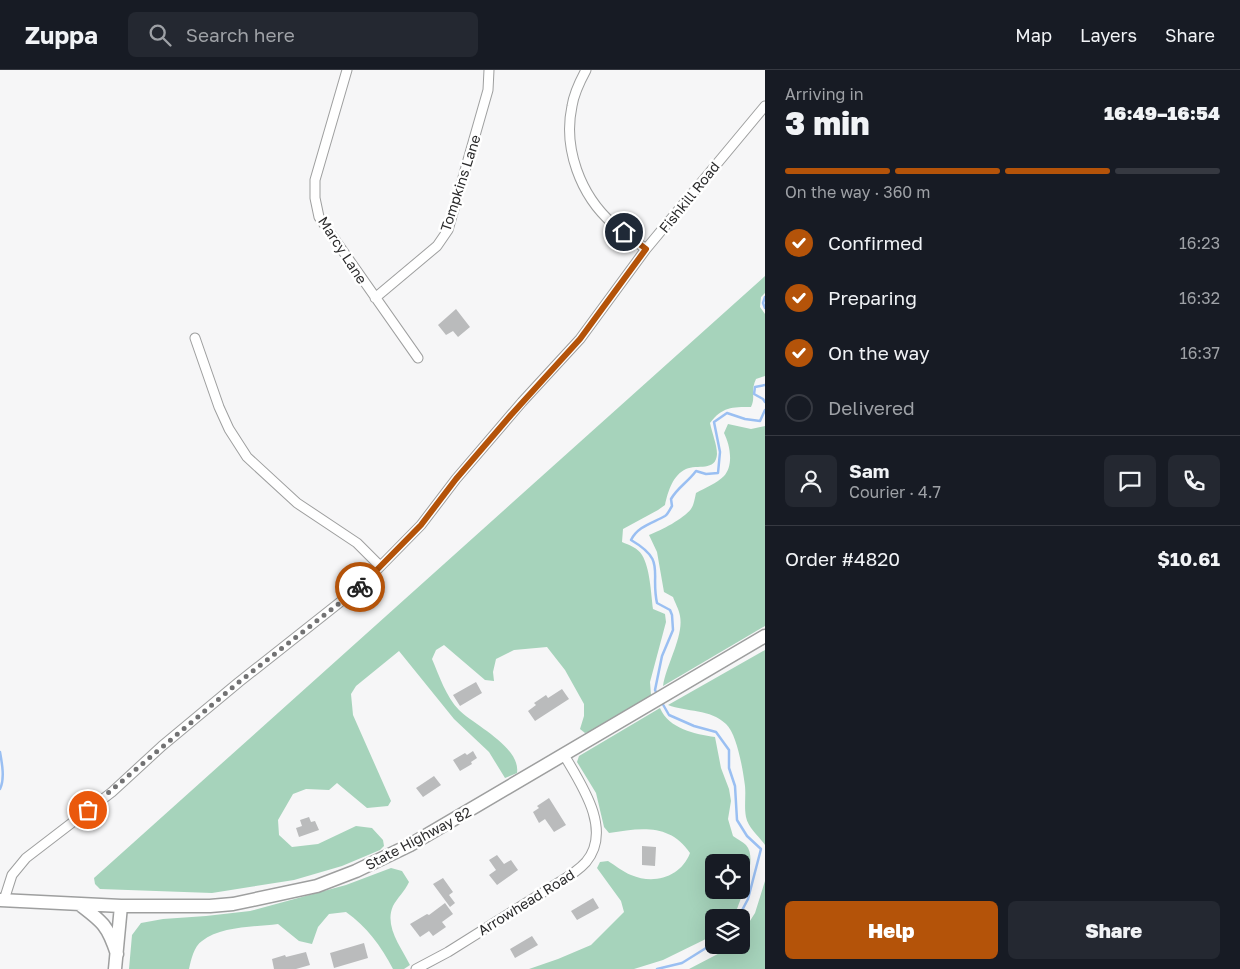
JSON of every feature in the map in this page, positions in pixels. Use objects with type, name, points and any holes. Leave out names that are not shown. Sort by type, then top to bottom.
[{"type":"main road","name":"State Highway 82","points":[[2,900],[121,906],[233,904],[317,886],[404,849],[765,636]]},
{"type":"main road","points":[[79,904],[102,922],[110,933],[117,954]]},
{"type":"main road","points":[[115,969],[121,906]]},
{"type":"street","name":"Marcy Lane","points":[[347,70],[315,180],[314,198],[320,217],[418,358]]},
{"type":"street","name":"Tompkins Lane","points":[[375,298],[437,246],[448,230],[488,90],[489,70]]},
{"type":"street","points":[[586,70],[572,104],[569,131],[572,156],[580,179],[592,200],[612,223],[646,249]]},
{"type":"street","name":"Fishkill Road","points":[[2,900],[12,875],[26,858],[112,792],[162,746],[239,682],[363,584],[421,525],[456,479],[580,339],[646,249],[765,106]]},
{"type":"street","points":[[194,338],[219,408],[229,429],[247,457],[297,503],[357,543],[380,566]]},
{"type":"street","name":"Arrowhead Road","points":[[416,969],[448,952],[558,883],[586,861],[596,841],[596,822],[586,794],[564,755]]},
{"type":"green space","points":[[765,276],[765,293],[761,297],[760,307],[765,314],[765,376],[756,379],[753,387],[751,407],[728,409],[714,418],[710,423],[717,450],[716,460],[710,465],[690,468],[681,472],[672,484],[665,505],[623,529],[622,542],[638,550],[645,560],[650,581],[653,609],[665,614],[666,622],[650,682],[651,695],[598,729],[585,733],[580,729],[584,716],[584,704],[565,670],[547,647],[514,650],[496,659],[493,672],[494,681],[485,680],[444,645],[436,650],[432,659],[443,686],[459,710],[495,737],[512,754],[516,763],[517,773],[505,778],[489,752],[454,719],[399,651],[356,686],[351,694],[353,715],[391,801],[388,806],[367,808],[337,783],[329,790],[306,789],[293,794],[278,820],[279,835],[292,847],[318,844],[356,826],[372,828],[383,840],[384,846],[380,850],[342,866],[294,880],[212,893],[100,889],[95,884],[94,878]]},
{"type":"green space","points":[[728,424],[751,429],[765,426],[765,626],[663,686],[681,624],[678,608],[673,597],[664,592],[657,552],[649,535],[683,517],[692,507],[696,493],[724,476],[730,461],[728,443],[724,433]]},
{"type":"green space","points":[[765,650],[765,845],[747,821],[743,771],[739,753],[730,729],[720,719],[706,713],[668,705]]},
{"type":"green space","points":[[660,708],[664,715],[676,726],[691,732],[715,737],[721,768],[729,789],[731,801],[728,819],[733,836],[746,845],[749,854],[705,854],[705,899],[740,899],[737,909],[705,909],[705,939],[663,960],[634,969],[529,969],[591,945],[624,912],[621,901],[597,868],[600,862],[608,861],[628,874],[640,878],[657,879],[666,877],[680,868],[690,853],[682,843],[664,832],[643,829],[609,833],[604,827],[596,793],[577,762],[579,756]]},
{"type":"green space","points":[[391,868],[402,871],[409,882],[393,906],[391,914],[392,929],[410,965],[404,969],[393,969],[384,952],[373,938],[361,924],[346,912],[329,914],[318,927],[312,944],[299,941],[278,924],[238,928],[219,932],[199,943],[193,954],[189,969],[129,969],[132,935],[141,923],[163,919],[250,911],[346,885]]},
{"type":"green space","points":[[765,881],[765,969],[689,969],[718,954],[750,954],[750,921],[755,913]]},
{"type":"building","points":[[456,309],[470,327],[458,337],[453,331],[446,335],[438,325]]},
{"type":"building","points":[[476,682],[482,693],[460,706],[453,695]]},
{"type":"building","points":[[562,689],[569,699],[535,721],[528,711],[536,705],[534,703],[546,695],[548,698]]},
{"type":"building","points":[[473,751],[477,758],[471,762],[472,764],[460,771],[453,760]]},
{"type":"building","points":[[434,776],[441,785],[423,797],[416,788]]},
{"type":"building","points":[[549,798],[566,825],[554,832],[545,819],[539,823],[533,812],[539,808],[537,806]]},
{"type":"building","points":[[309,817],[311,822],[315,821],[319,830],[299,837],[296,828],[302,826],[300,820]]},
{"type":"building","points":[[642,846],[656,847],[655,866],[642,865]]},
{"type":"building","points":[[497,855],[504,864],[511,860],[518,870],[497,885],[489,875],[496,870],[489,860]]},
{"type":"building","points":[[443,878],[453,892],[449,895],[455,903],[450,907],[433,884]]},
{"type":"building","points":[[593,898],[599,908],[577,920],[571,911]]},
{"type":"building","points":[[445,903],[453,914],[442,922],[446,927],[433,936],[429,931],[420,937],[410,924],[427,914],[429,915]]},
{"type":"building","points":[[532,936],[538,945],[515,958],[510,949]]},
{"type":"building","points":[[364,943],[368,958],[334,968],[330,953]]},
{"type":"building","points":[[306,952],[310,965],[296,969],[274,969],[272,959]]},
{"type":"waterway","points":[[765,297],[763,303],[765,308]]},
{"type":"waterway","points":[[765,385],[755,387],[754,394],[765,402]]},
{"type":"waterway","points":[[657,694],[655,690],[662,656],[673,630],[672,615],[670,610],[657,603],[653,561],[642,547],[631,540],[642,528],[666,515],[672,506],[671,499],[696,471],[706,474],[718,473],[720,452],[714,422],[727,413],[745,419],[760,421],[765,410]]},
{"type":"waterway","points":[[661,701],[669,715],[694,726],[716,732],[729,750],[729,768],[735,786],[737,820],[747,836],[761,849],[748,899],[743,909]]},
{"type":"waterway","points":[[0,752],[3,776],[0,789]]},
{"type":"waterway","points":[[657,969],[682,963],[705,949]]},
{"type":"way so far","points":[[88,810],[112,792],[162,746],[239,682],[360,587]]},
{"type":"route","points":[[360,587],[421,525],[456,479],[522,402],[580,339],[646,249],[624,232]]}]
